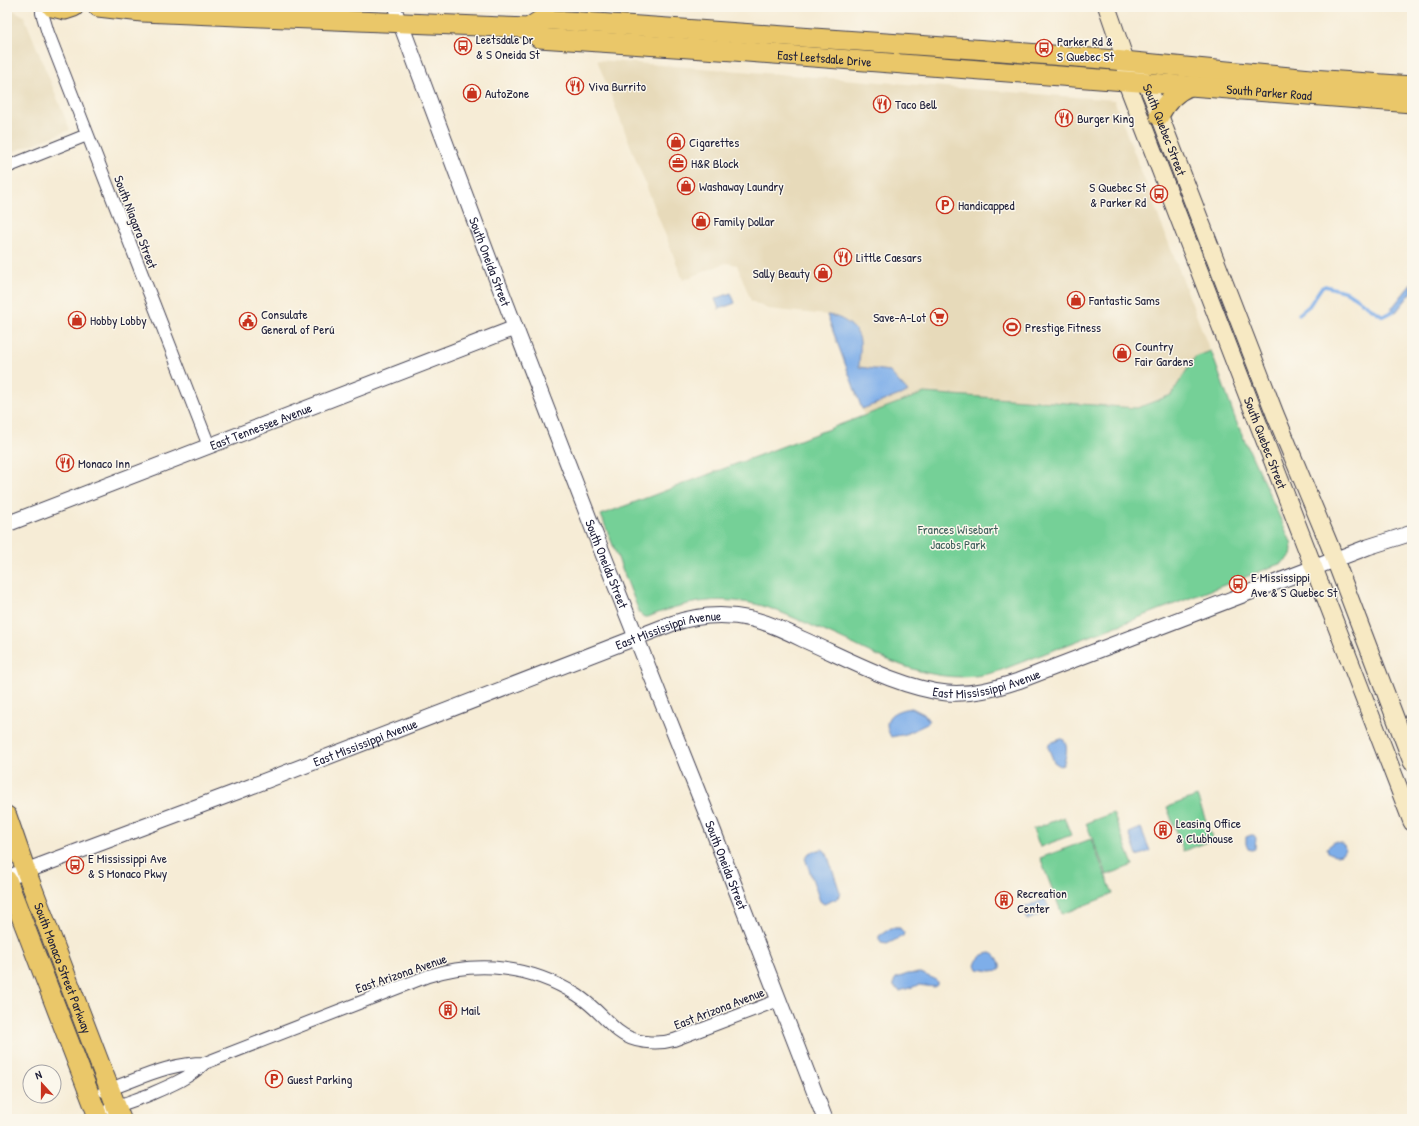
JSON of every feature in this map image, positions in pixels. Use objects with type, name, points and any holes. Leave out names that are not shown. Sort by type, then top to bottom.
[{"type":"main road","points":[[52,7],[65,10],[74,7]]},
{"type":"main road","name":"East Leetsdale Drive","points":[[98,7],[142,12],[398,15],[528,28],[539,38],[747,52],[1126,81]]},
{"type":"main road","name":"South Quebec Street","points":[[1107,7],[1126,62],[1126,81],[1412,822]]},
{"type":"main road","name":"East Leetsdale Drive","points":[[528,28],[542,19],[987,50],[1126,62]]},
{"type":"main road","name":"South Quebec Street","points":[[1126,62],[1146,83],[1273,408],[1335,560],[1412,762]]},
{"type":"main road","name":"South Parker Road","points":[[1126,62],[1298,78],[1412,86]]},
{"type":"main road","name":"South Parker Road","points":[[1126,81],[1412,104]]},
{"type":"main road","points":[[1159,116],[1170,100],[1180,91],[1190,86]]},
{"type":"main road","name":"South Monaco Street Parkway","points":[[7,816],[26,871],[119,1113]]},
{"type":"main road","name":"South Monaco Street Parkway","points":[[7,879],[94,1108]]},
{"type":"street","name":"South Niagara Street","points":[[42,7],[41,10],[45,27],[208,446]]},
{"type":"street","name":"South Oneida Street","points":[[398,15],[515,328],[825,1119]]},
{"type":"street","points":[[7,167],[87,135]]},
{"type":"street","name":"East Tennessee Avenue","points":[[7,524],[515,328]]},
{"type":"street","name":"East Mississippi Avenue","points":[[7,879],[671,624],[693,618],[713,616],[744,618],[760,621],[910,685],[948,693],[977,692],[993,689],[1018,681],[1314,567],[1386,540],[1412,532]]},
{"type":"street","name":"East Arizona Avenue","points":[[205,1063],[191,1063],[174,1066],[110,1089],[94,1108],[119,1113],[185,1078],[205,1063],[428,976],[461,968],[482,966],[503,967],[523,971],[550,980],[563,986],[585,1000],[620,1032],[635,1039],[647,1042],[674,1040],[779,1000]]},
{"type":"shaded area","points":[[7,7],[24,16],[70,130],[7,154]]},
{"type":"shaded area","points":[[597,60],[1114,100],[1210,351],[1195,357],[1171,395],[1137,408],[924,393],[864,415],[827,315],[768,309],[751,301],[737,265],[726,263],[683,280]]},
{"type":"green space","name":"Frances Wisebart Jacobs Park","points":[[1211,351],[1236,421],[1291,542],[1292,552],[1290,557],[1282,563],[996,672],[978,676],[961,677],[930,674],[899,664],[867,651],[781,612],[755,604],[727,601],[700,602],[687,604],[644,617],[640,614],[601,515],[924,393],[1137,408],[1171,395],[1195,357]]},
{"type":"green space","points":[[1197,796],[1213,840],[1183,851],[1167,807]]},
{"type":"green space","points":[[1113,813],[1133,865],[1107,875],[1086,823]]},
{"type":"green space","points":[[1064,817],[1071,835],[1040,847],[1033,829]]},
{"type":"green space","points":[[1091,839],[1113,894],[1062,914],[1040,858]]},
{"type":"water","points":[[1412,283],[1412,292],[1396,312],[1391,309]]},
{"type":"water","points":[[731,293],[735,303],[719,309],[715,299]]},
{"type":"water","points":[[827,315],[843,320],[852,326],[856,331],[860,341],[859,367],[889,371],[908,392],[862,409]]},
{"type":"water","points":[[912,708],[924,714],[929,721],[927,724],[906,734],[891,737],[888,730],[888,720],[895,713]]},
{"type":"water","points":[[1061,739],[1065,742],[1066,752],[1063,765],[1060,766],[1054,762],[1048,747],[1050,743]]},
{"type":"water","points":[[1141,828],[1150,851],[1137,856],[1129,833]]},
{"type":"water","points":[[1254,835],[1256,838],[1255,849],[1252,850],[1248,849],[1246,844],[1246,837]]},
{"type":"water","points":[[1334,842],[1344,845],[1344,852],[1340,855],[1335,855],[1328,852],[1327,848]]},
{"type":"water","points":[[822,849],[827,854],[840,892],[838,898],[824,904],[820,901],[805,858],[809,853]]},
{"type":"water","points":[[1045,899],[1050,911],[1027,920],[1023,908]]},
{"type":"water","points":[[891,928],[900,928],[904,933],[903,936],[887,944],[881,943],[879,936]]},
{"type":"water","points":[[991,953],[996,956],[1000,965],[1000,970],[991,971],[978,969],[975,966],[977,960],[981,956]]},
{"type":"water","points":[[920,973],[935,979],[937,985],[934,987],[919,985],[900,991],[894,987],[894,981],[896,978],[908,974]]},
{"type":"waterway","points":[[1299,314],[1309,306],[1321,288],[1325,286],[1347,292],[1383,316],[1393,311]]},
{"type":"place","name":"Leetsdale Dr & S Oneida St","points":[[463,46]]},
{"type":"place","name":"Parker Rd & S Quebec St","points":[[1044,48]]},
{"type":"place","name":"Viva Burrito","points":[[575,86]]},
{"type":"place","name":"AutoZone","points":[[472,93]]},
{"type":"place","name":"Taco Bell","points":[[882,104]]},
{"type":"place","name":"Burger King","points":[[1064,118]]},
{"type":"place","name":"Cigarettes","points":[[676,142]]},
{"type":"place","name":"H&R Block","points":[[678,163]]},
{"type":"place","name":"Washaway Laundry","points":[[686,186]]},
{"type":"place","name":"S Quebec St & Parker Rd","points":[[1159,194]]},
{"type":"place","name":"Handicapped","points":[[945,205]]},
{"type":"place","name":"Family Dollar","points":[[701,221]]},
{"type":"place","name":"Little Caesars","points":[[843,257]]},
{"type":"place","name":"Sally Beauty","points":[[823,273]]},
{"type":"place","name":"Fantastic Sams","points":[[1076,300]]},
{"type":"place","name":"Save-A-Lot","points":[[939,317]]},
{"type":"place","name":"Hobby Lobby","points":[[77,320]]},
{"type":"place","name":"Consulate General of Perú","points":[[248,321]]},
{"type":"place","name":"Prestige Fitness","points":[[1012,327]]},
{"type":"place","name":"Country Fair Gardens","points":[[1122,353]]},
{"type":"place","name":"Monaco Inn","points":[[65,463]]},
{"type":"place","name":"E Mississippi Ave & S Quebec St","points":[[1238,584]]},
{"type":"place","name":"Leasing Office & Clubhouse","points":[[1163,830]]},
{"type":"place","name":"E Mississippi Ave & S Monaco Pkwy","points":[[75,865]]},
{"type":"place","name":"Recreation Center","points":[[1004,900]]},
{"type":"place","name":"Mail","points":[[448,1010]]},
{"type":"place","name":"Guest Parking","points":[[274,1079]]}]
